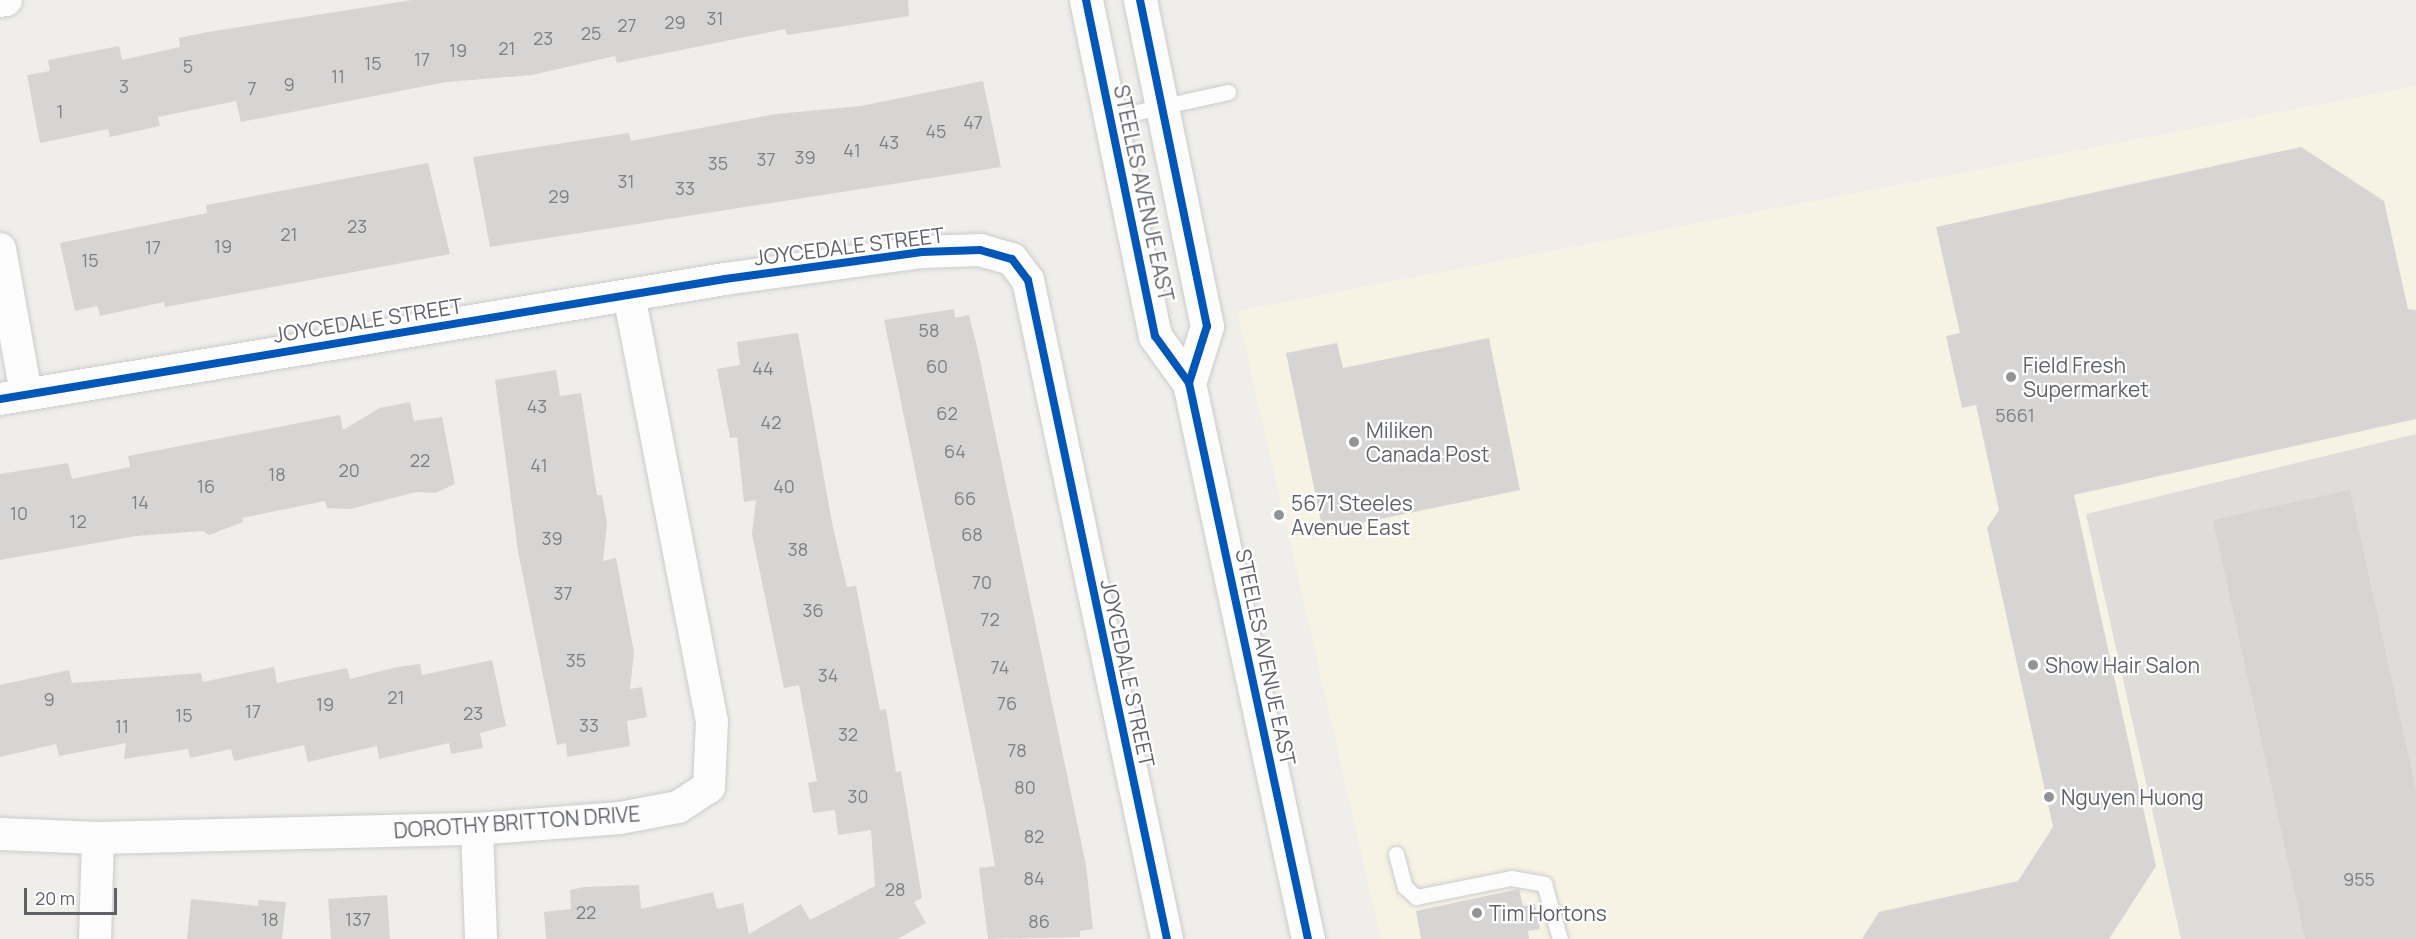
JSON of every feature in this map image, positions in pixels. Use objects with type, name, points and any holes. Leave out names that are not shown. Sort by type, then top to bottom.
[{"type":"main road","name":"STEELES AVENUE EAST","points":[[1086,0],[1155,336],[1189,383],[1308,939]]},
{"type":"main road","name":"STEELES AVENUE EAST","points":[[1140,0],[1207,326],[1189,383]]},
{"type":"street","points":[[0,1],[6,0]]},
{"type":"street","points":[[0,249],[13,397]]},
{"type":"street","name":"JOYCEDALE STREET","points":[[13,397],[629,296],[922,252],[980,250],[1012,259],[1028,280],[1167,939]]},
{"type":"street","name":"DOROTHY BRITTON DRIVE","points":[[0,834],[98,838],[477,829],[620,818],[678,807],[709,787],[712,722],[629,296]]},
{"type":"street","points":[[477,829],[481,939]]},
{"type":"street","points":[[94,939],[98,838]]},
{"type":"lane","points":[[1110,118],[1228,92]]},
{"type":"lane","points":[[1396,854],[1405,887],[1416,897],[1511,878],[1544,885],[1560,939]]},
{"type":"shaded area","points":[[2416,86],[2416,434],[2086,515],[2181,939],[1381,939],[1237,311]]},
{"type":"shaded area","points":[[2416,434],[2416,939],[2181,939],[2086,514]]},
{"type":"building","points":[[412,0],[908,0],[909,16],[787,35],[785,29],[617,63],[615,56],[532,75],[446,82],[241,122],[236,101],[158,117],[160,126],[110,137],[108,129],[40,143],[27,75],[50,71],[48,60],[119,46],[122,60],[180,47],[179,38],[208,32]]},
{"type":"building","points":[[983,81],[1001,167],[490,247],[473,157],[629,133],[631,141],[776,114],[861,106]]},
{"type":"building","points":[[2301,147],[2384,201],[2408,309],[2416,310],[2416,419],[2074,495],[2156,866],[2109,939],[1862,939],[1879,912],[2018,881],[2053,827],[1987,528],[1999,510],[1976,405],[1962,408],[1946,336],[1960,333],[1936,227]]},
{"type":"building","points":[[428,163],[450,254],[165,307],[164,302],[100,316],[97,306],[75,311],[60,243],[207,213],[206,205]]},
{"type":"building","points":[[954,309],[955,318],[969,315],[978,351],[1086,865],[1093,929],[1080,931],[1080,937],[988,939],[979,868],[995,866],[884,320]]},
{"type":"building","points":[[798,333],[832,523],[847,587],[856,586],[880,710],[886,709],[896,772],[901,771],[922,898],[914,902],[926,923],[897,939],[546,939],[544,912],[571,909],[570,890],[584,887],[639,885],[641,909],[713,892],[717,909],[743,903],[749,934],[801,904],[810,920],[875,886],[871,830],[838,835],[835,810],[813,813],[808,783],[817,781],[799,685],[784,688],[752,534],[756,500],[744,502],[737,437],[730,438],[717,369],[740,365],[737,342]]},
{"type":"building","points":[[1489,338],[1520,490],[1323,531],[1286,353],[1337,343],[1343,368]]},
{"type":"building","points":[[556,370],[560,396],[581,393],[597,495],[602,495],[607,523],[603,561],[616,558],[634,652],[630,689],[642,687],[647,717],[627,721],[630,746],[567,757],[566,743],[557,745],[518,551],[495,380]]},
{"type":"building","points":[[410,402],[414,421],[442,417],[455,484],[435,493],[416,492],[350,509],[327,508],[325,501],[242,518],[243,522],[209,535],[203,531],[136,536],[0,560],[0,474],[68,463],[72,479],[130,467],[128,456],[340,415],[343,430],[380,408]]},
{"type":"building","points":[[2350,490],[2416,790],[2416,939],[2305,939],[2213,520]]},
{"type":"building","points":[[492,660],[506,726],[480,733],[483,748],[451,754],[449,743],[379,759],[377,746],[308,762],[304,745],[234,761],[231,749],[190,758],[188,749],[124,759],[126,743],[59,756],[56,744],[0,757],[0,685],[69,670],[72,683],[201,673],[203,682],[274,667],[277,683],[347,668],[350,679],[397,667],[420,664],[422,675]]},
{"type":"building","name":"Tim Hortons","points":[[1519,889],[1523,906],[1535,904],[1540,929],[1528,931],[1529,939],[1421,939],[1416,911]]},
{"type":"building","points":[[387,895],[390,939],[331,939],[328,899]]},
{"type":"building","points":[[191,899],[258,906],[258,900],[286,902],[282,939],[187,939]]},
{"type":"cycle path","points":[[1086,0],[1155,336],[1189,383],[1308,939]]},
{"type":"cycle path","points":[[1140,0],[1207,326],[1189,383]]},
{"type":"cycle path","points":[[0,399],[725,279],[922,252],[980,250],[1012,259],[1028,280],[1167,939]]},
{"type":"place","name":"Field Fresh Supermarket","points":[[2011,377]]},
{"type":"place","name":"Miliken Canada Post","points":[[1354,442]]},
{"type":"place","name":"5671 Steeles Avenue East","points":[[1279,515]]},
{"type":"place","name":"Show Hair Salon","points":[[2033,665]]},
{"type":"place","name":"Nguyen Huong","points":[[2049,797]]},
{"type":"place","name":"Tim Hortons","points":[[1477,913]]}]
